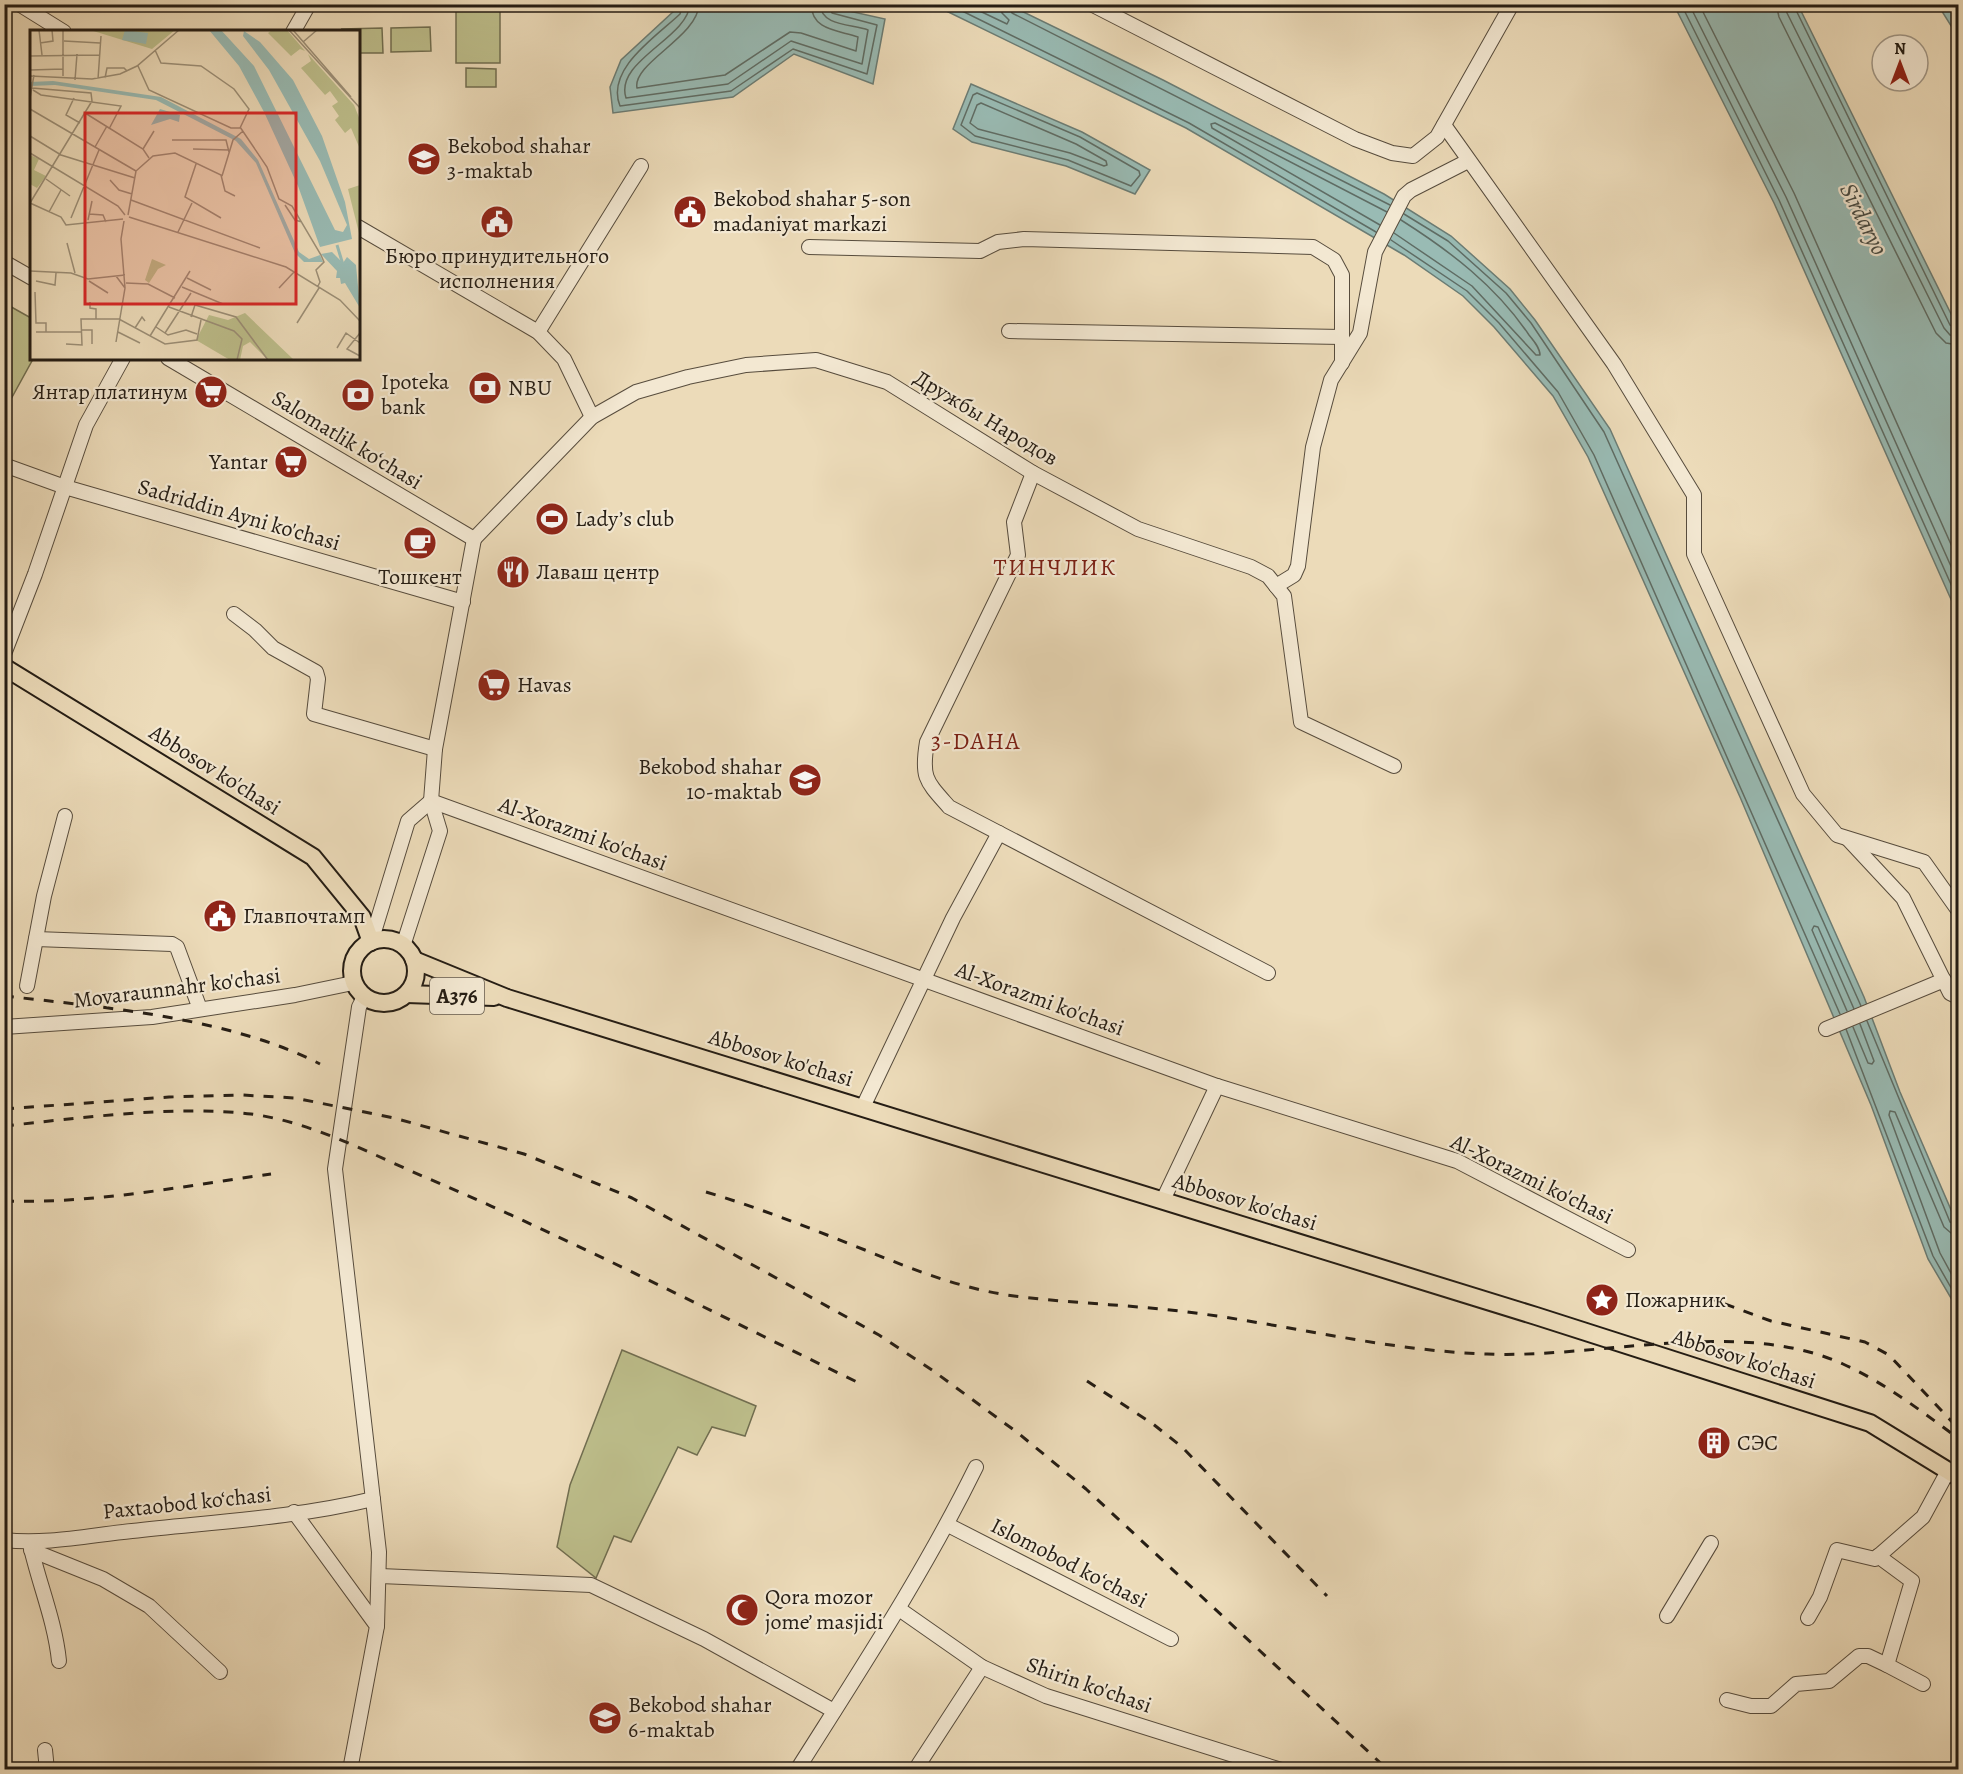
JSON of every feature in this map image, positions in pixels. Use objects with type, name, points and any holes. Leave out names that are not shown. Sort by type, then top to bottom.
[{"type":"main road","name":"Abbosov ko'chasi","points":[[4,667],[313,857],[362,917],[371,942]]},
{"type":"main road","points":[[388,939],[403,946],[414,960],[416,978],[407,994],[388,1004],[364,997],[353,982],[352,964],[356,955],[371,942],[388,939]]},
{"type":"main road","name":"Abbosov ko'chasi","points":[[414,960],[507,998],[1163,1200],[1870,1423],[1953,1474]]},
{"type":"main road","name":"Abbosov ko'chasi","points":[[407,994],[507,998]]},
{"type":"street","points":[[19,4],[61,30]]},
{"type":"street","points":[[294,30],[309,4]]},
{"type":"street","points":[[1091,4],[1355,139],[1392,153],[1413,156],[1437,137],[1512,4]]},
{"type":"street","points":[[1444,125],[1614,364],[1694,495],[1694,554],[1803,794],[1836,835],[1924,862],[1959,910]]},
{"type":"street","points":[[1394,766],[1300,722],[1284,596],[1276,586],[1294,574],[1298,566],[1313,447],[1331,380],[1360,333],[1375,252],[1404,196],[1411,190],[1468,161]]},
{"type":"street","points":[[538,332],[641,166]]},
{"type":"street","points":[[360,228],[538,332],[564,359],[592,417]]},
{"type":"street","points":[[809,247],[980,251],[998,242],[1024,239],[1299,245],[1327,254],[1339,266],[1342,275],[1342,363]]},
{"type":"street","points":[[4,261],[30,277]]},
{"type":"street","points":[[1008,331],[1342,337]]},
{"type":"street","points":[[4,654],[86,425],[122,360]]},
{"type":"street","name":"Salomatlik ko‘chasi","points":[[171,360],[474,539]]},
{"type":"street","name":"Дружбы Народов","points":[[474,539],[592,417],[636,392],[688,376],[746,365],[816,360],[887,382],[1033,473],[1138,529],[1251,567],[1268,576],[1276,586]]},
{"type":"street","name":"Sadriddin Ayni ko'chasi","points":[[4,465],[65,487],[463,602]]},
{"type":"street","points":[[1033,473],[1014,522],[1018,555],[927,742],[923,763],[927,781],[949,807],[1268,974]]},
{"type":"street","points":[[403,946],[440,831],[431,801],[435,749],[474,539]]},
{"type":"street","points":[[234,614],[273,648],[316,672],[318,679],[314,714],[435,749]]},
{"type":"street","points":[[371,942],[408,821],[431,801]]},
{"type":"street","name":"Al-Xorazmi ko'chasi","points":[[431,801],[1217,1086],[1457,1161],[1628,1250]]},
{"type":"street","points":[[27,986],[65,816]]},
{"type":"street","points":[[863,1107],[953,918],[999,833]]},
{"type":"street","points":[[1847,838],[1903,898],[1950,993],[1959,997]]},
{"type":"street","points":[[36,939],[172,944],[177,947],[200,1009]]},
{"type":"street","points":[[1826,1029],[1944,980]]},
{"type":"street","name":"Movaraunnahr ko'chasi","points":[[4,1027],[152,1017],[295,995],[353,982]]},
{"type":"street","points":[[350,1770],[377,1626],[380,1576],[335,1169],[359,1007],[364,997]]},
{"type":"street","points":[[1163,1200],[1217,1086]]},
{"type":"street","points":[[797,1770],[899,1609],[948,1525],[976,1467]]},
{"type":"street","points":[[1808,1618],[1820,1597],[1837,1550],[1875,1559],[1923,1516],[1953,1474]]},
{"type":"street","name":"Paxtaobod ko‘chasi","points":[[4,1540],[31,1546],[294,1512],[373,1499]]},
{"type":"street","points":[[294,1512],[377,1626]]},
{"type":"street","name":"Islomobod koʻchasi","points":[[948,1525],[1171,1639]]},
{"type":"street","points":[[1667,1616],[1712,1543]]},
{"type":"street","points":[[31,1546],[40,1588],[56,1634],[59,1661]]},
{"type":"street","points":[[31,1546],[103,1579],[150,1606],[220,1672]]},
{"type":"street","points":[[1878,1556],[1912,1581],[1887,1665]]},
{"type":"street","points":[[380,1576],[591,1585],[704,1639],[834,1711]]},
{"type":"street","name":"Shirin ko'chasi","points":[[899,1609],[982,1667],[1046,1696],[1281,1770]]},
{"type":"street","points":[[1727,1700],[1752,1706],[1771,1706],[1796,1684],[1829,1681],[1859,1656],[1868,1656],[1923,1684]]},
{"type":"street","points":[[915,1770],[982,1667]]},
{"type":"street","points":[[45,1750],[46,1770]]},
{"type":"green space","points":[[456,5],[500,5],[500,63],[456,63]]},
{"type":"green space","points":[[430,27],[431,51],[391,52],[391,28]]},
{"type":"green space","points":[[382,28],[383,53],[360,53],[360,30],[342,29]]},
{"type":"green space","points":[[466,68],[496,69],[496,87],[466,87]]},
{"type":"green space","points":[[6,304],[30,317],[30,360],[32,360],[5,410]]},
{"type":"green space","points":[[622,1350],[756,1406],[745,1436],[712,1427],[697,1455],[678,1447],[631,1542],[614,1536],[596,1578],[557,1547],[570,1485]]},
{"type":"water","points":[[678,5],[822,5],[885,19],[873,84],[794,54],[733,97],[613,113],[610,87],[621,60]]},
{"type":"water","points":[[934,5],[1009,5],[1163,80],[1384,194],[1451,236],[1510,289],[1535,320],[1610,429],[1864,997],[1900,1092],[1958,1226],[1958,1310],[1928,1259],[1871,1105],[1740,797],[1588,457],[1553,396],[1494,327],[1463,296],[1404,255],[1186,128]]},
{"type":"water","name":"Sirdaryo","points":[[1674,5],[1798,5],[1958,328],[1958,615],[1774,203]]},
{"type":"water","points":[[1938,5],[1958,5],[1958,37]]},
{"type":"water","points":[[971,84],[1082,132],[1150,170],[1135,194],[1066,166],[972,142],[953,129]]},
{"type":"railway","points":[[4,996],[124,1010],[207,1025],[285,1048],[320,1064]]},
{"type":"railway","points":[[4,1109],[169,1097],[242,1095],[295,1098],[394,1118],[524,1154],[632,1198],[879,1335],[932,1370],[1018,1433],[1086,1489],[1388,1770]]},
{"type":"railway","points":[[4,1126],[96,1116],[191,1111],[251,1114],[296,1124],[363,1149],[536,1226],[857,1382]]},
{"type":"railway","points":[[4,1201],[105,1197],[271,1174]]},
{"type":"railway","points":[[706,1192],[786,1219],[938,1278],[976,1289],[1014,1296],[1179,1311],[1451,1352],[1530,1354],[1668,1343],[1714,1342],[1759,1343],[1803,1350],[1843,1364],[1873,1380],[1958,1438]]},
{"type":"railway","points":[[1706,1297],[1771,1321],[1865,1342],[1889,1355],[1956,1426]]},
{"type":"railway","points":[[1087,1381],[1153,1424],[1182,1447],[1327,1596]]},
{"type":"place","name":"Bekobod shahar 3-maktab","points":[[424,159]]},
{"type":"place","name":"Bekobod shahar 5-son madaniyat markazi","points":[[690,212]]},
{"type":"place","name":"Бюро принудительного исполнения","points":[[497,222]]},
{"type":"place","name":"NBU","points":[[485,388]]},
{"type":"place","name":"Янтар платинум","points":[[211,392]]},
{"type":"place","name":"Ipoteka bank","points":[[358,395]]},
{"type":"place","name":"Yantar","points":[[291,462]]},
{"type":"place","name":"Lady’s club","points":[[552,519]]},
{"type":"place","name":"Тошкент","points":[[420,543]]},
{"type":"place","name":"Лаваш центр","points":[[513,572]]},
{"type":"place","name":"Havas","points":[[494,685]]},
{"type":"place","name":"Bekobod shahar 10-maktab","points":[[805,780]]},
{"type":"place","name":"Главпочтамп","points":[[220,916]]},
{"type":"place","name":"Пожарник","points":[[1602,1300]]},
{"type":"place","name":"СЭС","points":[[1714,1443]]},
{"type":"place","name":"Qora mozor jome’ masjidi","points":[[742,1610]]},
{"type":"place","name":"Bekobod shahar 6-maktab","points":[[605,1718]]},
{"type":"district","name":"ТИНЧЛИК","points":[[1055,567]]},
{"type":"district","name":"3-DAHA","points":[[976,741]]}]
